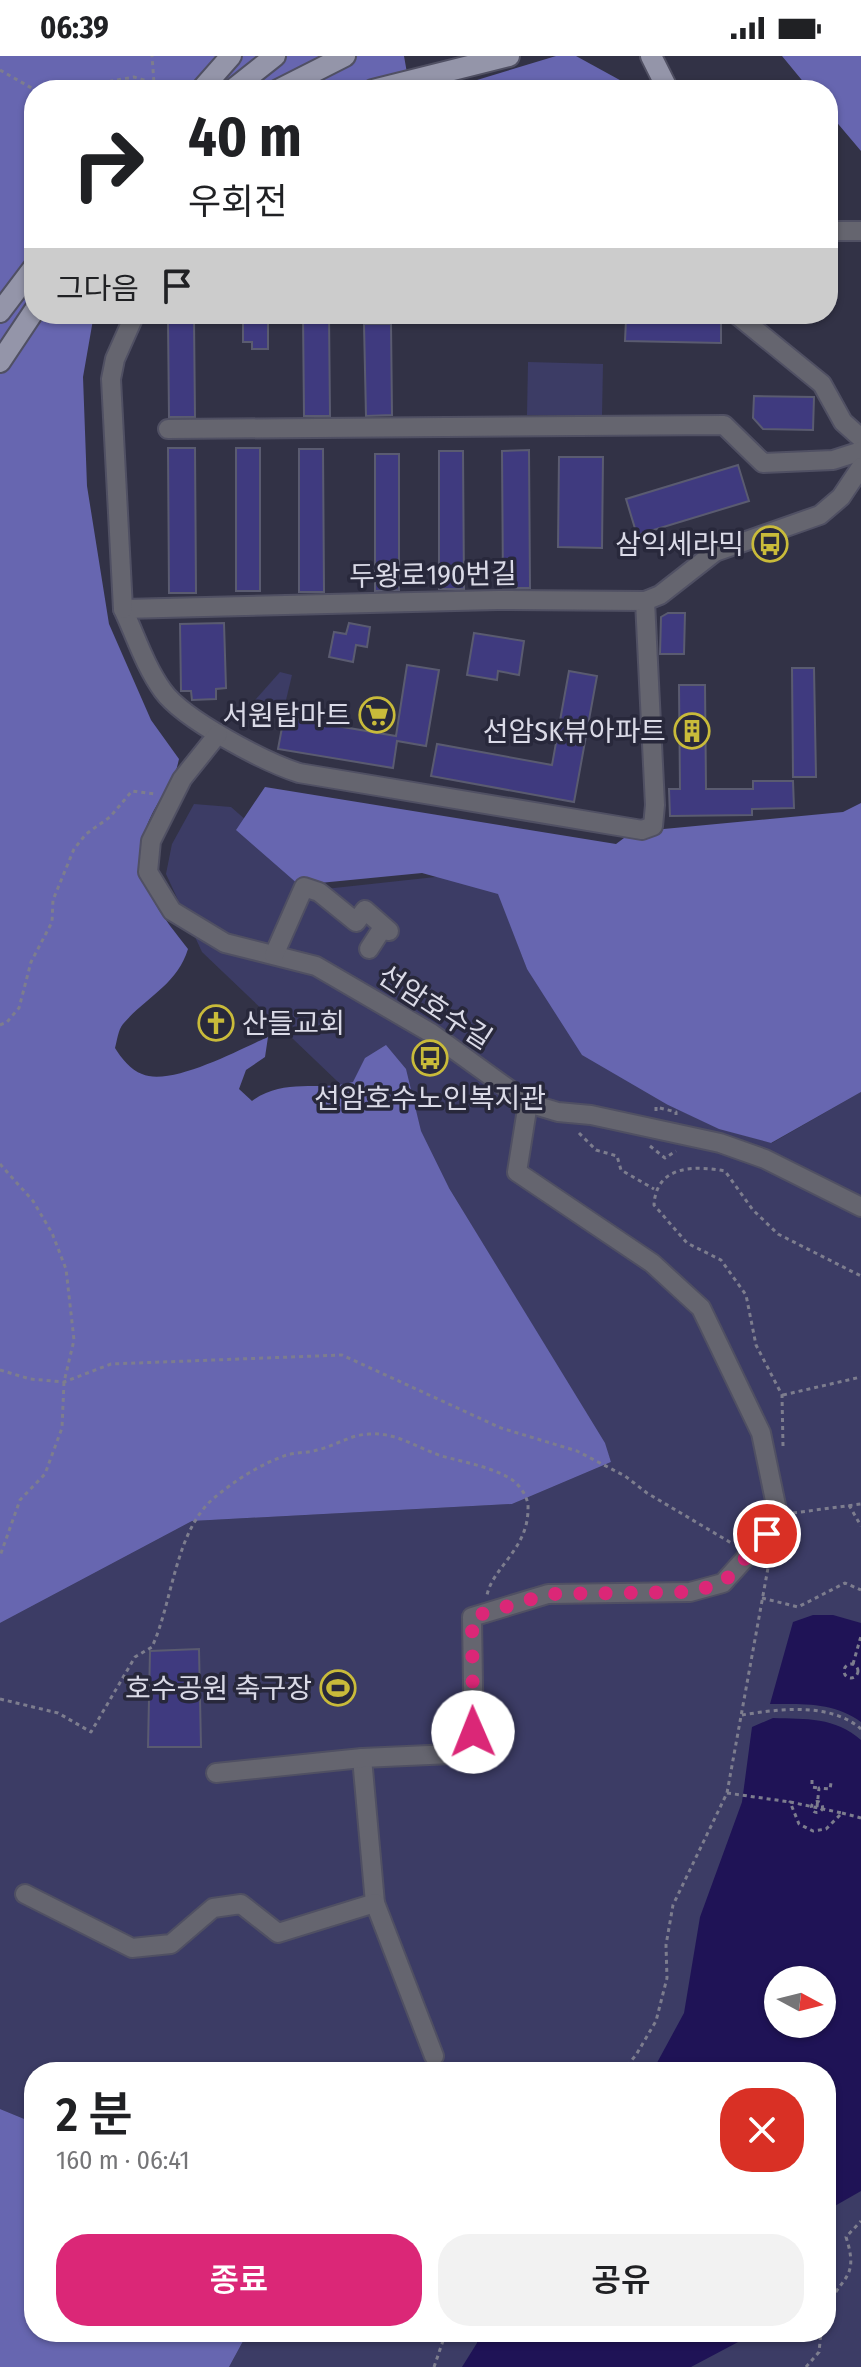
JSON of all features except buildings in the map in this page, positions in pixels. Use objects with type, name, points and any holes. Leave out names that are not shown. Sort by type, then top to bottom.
[{"type":"main road","points":[[210,80],[231,56]]},
{"type":"main road","points":[[245,80],[275,56]]},
{"type":"main road","points":[[298,80],[345,56]]},
{"type":"main road","points":[[413,80],[509,56]]},
{"type":"main road","points":[[638,56],[660,80]]},
{"type":"main road","points":[[651,56],[663,80]]},
{"type":"main road","points":[[662,56],[664,80]]},
{"type":"main road","points":[[0,312],[24,280]]},
{"type":"main road","points":[[0,362],[25,324]]},
{"type":"street","points":[[838,231],[861,231]]},
{"type":"street","points":[[131,324],[115,359],[111,379],[123,609],[147,665],[165,695],[218,734],[276,766],[299,773],[628,828],[642,830],[653,826],[645,601],[660,595],[715,552],[820,515],[841,497],[861,467]]},
{"type":"street","points":[[748,324],[822,384],[843,422],[861,438]]},
{"type":"street","points":[[168,429],[724,425],[763,463],[833,460],[861,451]]},
{"type":"street","name":"두왕로190번길","points":[[123,609],[498,600],[645,601]]},
{"type":"street","name":"선암호수길","points":[[218,734],[166,806],[151,841],[148,872],[172,911],[225,943],[316,966],[405,1018],[528,1103],[558,1112],[591,1115],[720,1143],[765,1159],[861,1207]]},
{"type":"street","points":[[274,955],[304,887],[319,892],[356,922],[365,910],[389,931],[382,929],[369,949]]},
{"type":"street","points":[[216,1773],[362,1758],[474,1753],[472,1617],[548,1594],[690,1592],[723,1583],[778,1515],[761,1433],[701,1308],[652,1263],[517,1172],[528,1103]]},
{"type":"street","points":[[362,1758],[375,1903],[434,2056]]},
{"type":"street","points":[[25,1894],[132,1948],[171,1944],[213,1908],[241,1904],[278,1933],[375,1903]]},
{"type":"path","points":[[152,56],[154,80]]},
{"type":"path","points":[[0,70],[24,84]]},
{"type":"path","points":[[103,80],[134,77],[144,80]]},
{"type":"path","points":[[0,1025],[7,1022],[19,1008],[31,962],[52,922],[53,900],[74,849],[86,834],[110,817],[132,791],[153,793],[166,806]]},
{"type":"path","points":[[571,1128],[596,1150],[617,1156],[621,1170],[654,1190]]},
{"type":"path","points":[[0,1164],[33,1201],[52,1233],[66,1269],[74,1340],[64,1382],[62,1428],[45,1474],[20,1500],[0,1556]]},
{"type":"path","points":[[778,1234],[861,1276]]},
{"type":"path","points":[[0,1370],[30,1379],[64,1382],[111,1364],[342,1355],[501,1428],[577,1451],[717,1532],[746,1558]]},
{"type":"path","points":[[782,1395],[861,1377]]},
{"type":"path","points":[[0,1699],[58,1713],[91,1732],[135,1657],[152,1647],[192,1521],[212,1499],[266,1465],[289,1455],[319,1450],[344,1439],[367,1434],[390,1434],[448,1458],[470,1461],[509,1478],[522,1488],[529,1508],[521,1538],[514,1555],[489,1584],[484,1613]]},
{"type":"path","points":[[778,1515],[861,1504]]},
{"type":"path","points":[[848,1505],[861,1526]]},
{"type":"path","points":[[762,1598],[798,1607],[845,1583],[861,1590]]},
{"type":"path","points":[[853,1665],[861,1636]]},
{"type":"path","points":[[740,1715],[778,1709],[810,1710],[849,1718],[861,1729]]},
{"type":"path","points":[[812,1780],[812,1787],[830,1789],[831,1783]]},
{"type":"path","points":[[817,1805],[819,1788]]},
{"type":"path","points":[[727,1793],[817,1805],[861,1818]]},
{"type":"path","points":[[790,1802],[799,1824],[813,1831],[826,1829],[842,1813]]},
{"type":"path","points":[[836,2290],[852,2272],[853,2259],[846,2237],[861,2221]]},
{"type":"path","points":[[434,2367],[443,2342]]},
{"type":"path","points":[[806,2367],[819,2352],[820,2342]]},
{"type":"shaded area","points":[[0,56],[404,56],[408,80],[24,80],[24,324],[92,324],[83,377],[87,486],[109,624],[151,720],[179,759],[171,783],[152,814],[141,853],[142,870],[154,902],[188,949],[169,981],[123,1024],[115,1048],[134,1070],[155,1077],[205,1065],[268,1037],[265,1057],[246,1070],[239,1089],[252,1101],[276,1089],[353,1082],[365,1058],[386,1045],[406,1069],[421,1131],[449,1188],[605,1443],[611,1462],[512,1504],[192,1521],[0,1623]]},
{"type":"shaded area","points":[[556,56],[576,56],[620,80],[477,80]]},
{"type":"shaded area","points":[[782,56],[861,56],[861,151],[838,124],[838,80],[802,80]]},
{"type":"shaded area","points":[[528,362],[603,364],[602,416],[527,415]]},
{"type":"shaded area","points":[[280,672],[292,675],[282,717],[247,709]]},
{"type":"shaded area","points":[[265,787],[616,844],[632,832],[843,812],[861,803],[861,1092],[771,1143],[719,1129],[668,1105],[582,1055],[527,969],[498,894],[422,873],[299,885],[236,830]]},
{"type":"shaded area","points":[[194,804],[231,807],[325,889],[463,874],[499,894],[527,969],[668,1105],[719,1128],[772,1143],[861,1092],[861,2367],[229,2367],[243,2342],[836,2342],[836,2062],[24,2062],[24,2119],[0,2109],[0,1623],[192,1521],[512,1504],[611,1462],[604,1443],[449,1188],[202,952],[166,874],[172,844]]},
{"type":"shaded area","points":[[813,1615],[833,1615],[861,1623],[861,1722],[851,1715],[829,1708],[806,1704],[770,1704],[793,1622]]},
{"type":"shaded area","points":[[773,1718],[808,1719],[841,1727],[861,1740],[861,2191],[836,2205],[836,2062],[657,2062],[684,2013],[700,1917],[742,1802],[752,1727]]},
{"type":"shaded area","points":[[0,2109],[24,2119],[24,2342],[243,2342],[229,2367],[0,2367]]},
{"type":"shaded area","points":[[738,2342],[691,2367],[462,2367],[477,2343]]},
{"type":"place","name":"삼익세라믹","points":[[770,544]]},
{"type":"place","name":"서원탑마트","points":[[377,715]]},
{"type":"place","name":"선암SK뷰아파트","points":[[692,731]]},
{"type":"place","name":"산들교회","points":[[216,1023]]},
{"type":"place","name":"선암호수노인복지관","points":[[430,1058]]},
{"type":"place","name":"호수공원 축구장","points":[[338,1688]]},
{"type":"route","points":[[473,1732],[472,1617],[548,1594],[690,1592],[723,1583],[767,1534]]}]
